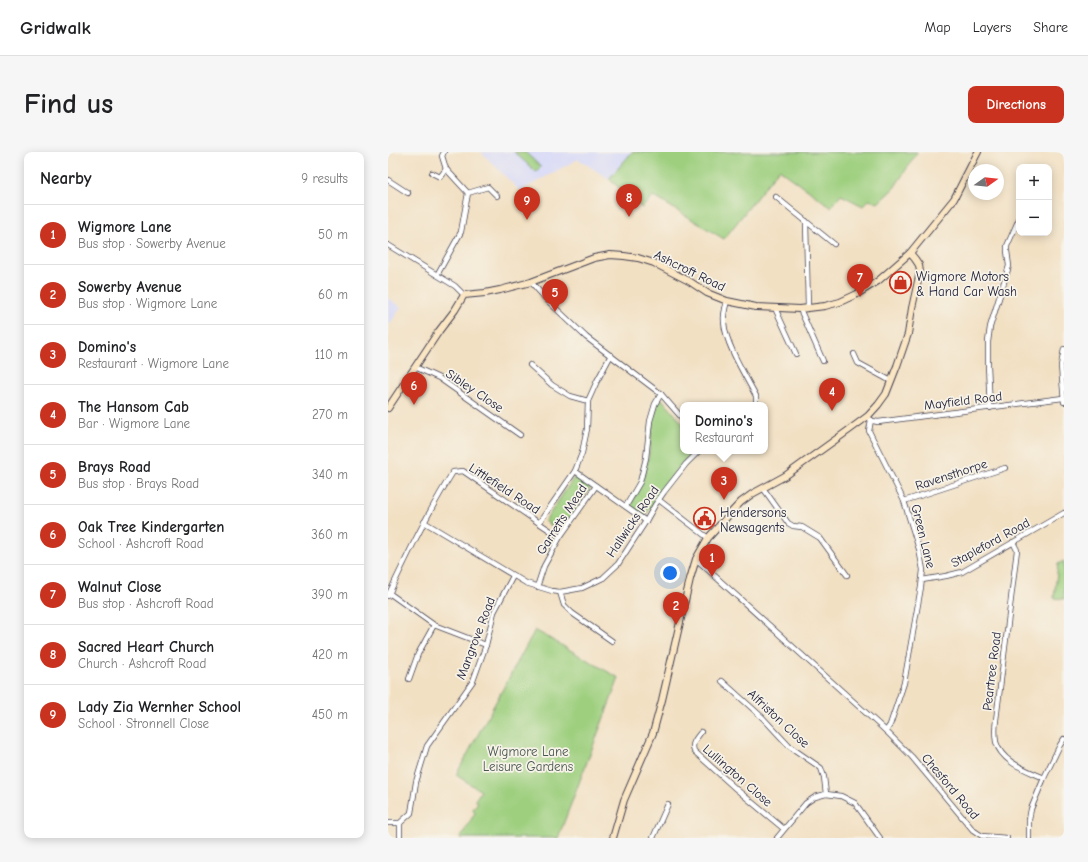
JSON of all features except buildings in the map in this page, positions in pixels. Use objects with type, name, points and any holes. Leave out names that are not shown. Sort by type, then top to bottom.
[{"type":"street","points":[[444,152],[442,156],[446,169],[468,193]]},
{"type":"street","name":"Ashcroft Road","points":[[464,295],[492,292],[531,282],[594,258],[610,255],[638,258],[654,263],[689,281],[707,293],[727,300],[756,307],[808,308],[826,306],[840,302],[857,294],[878,281],[910,253],[954,199],[978,152]]},
{"type":"street","points":[[432,173],[440,177],[446,169]]},
{"type":"street","points":[[388,180],[408,193]]},
{"type":"street","points":[[468,193],[488,186],[497,196]]},
{"type":"street","points":[[437,275],[461,232],[468,193]]},
{"type":"street","points":[[776,197],[834,244]]},
{"type":"street","points":[[806,221],[808,308]]},
{"type":"street","points":[[990,408],[988,342],[990,327],[1009,266],[1007,246],[1016,226]]},
{"type":"street","points":[[388,245],[455,286],[464,295],[388,408]]},
{"type":"street","points":[[613,838],[624,800],[653,733],[690,578],[696,559],[708,538],[741,502],[752,494],[785,476],[870,418],[886,394],[908,334],[920,272],[919,265],[910,253]]},
{"type":"street","points":[[531,282],[546,299],[586,337],[661,394],[680,416]]},
{"type":"street","points":[[727,300],[724,312],[725,330],[729,342],[756,396],[756,402]]},
{"type":"street","points":[[775,308],[796,354]]},
{"type":"street","points":[[800,308],[823,361]]},
{"type":"street","points":[[1064,349],[1062,366],[1064,400]]},
{"type":"street","points":[[854,354],[858,363],[891,381]]},
{"type":"street","points":[[539,523],[574,471],[582,453],[587,429],[588,401],[611,355]]},
{"type":"street","points":[[530,365],[552,385],[570,396],[588,401]]},
{"type":"street","name":"Sibley Close","points":[[415,367],[439,378],[520,435]]},
{"type":"street","points":[[626,506],[640,482],[646,458],[650,421],[655,404],[661,394]]},
{"type":"street","name":"Mayfield Road","points":[[870,418],[878,422],[1064,400]]},
{"type":"street","name":"Green Lane","points":[[870,418],[869,431],[904,501],[921,559],[922,570],[922,580],[904,684],[890,725],[886,731]]},
{"type":"street","name":"Hallwicks Road","points":[[424,522],[526,583],[560,592],[582,588],[603,578],[618,564],[659,500],[686,464],[696,454]]},
{"type":"street","name":"Ravensthorpe","points":[[904,501],[1005,468]]},
{"type":"street","name":"Littlefield Road","points":[[389,595],[424,522],[438,496],[454,472],[463,471],[560,537]]},
{"type":"street","points":[[574,471],[646,521]]},
{"type":"street","name":"Garretts Mead","points":[[537,587],[544,566],[560,537],[596,486]]},
{"type":"street","points":[[763,488],[788,523],[793,526],[802,527],[820,538],[847,575]]},
{"type":"street","points":[[659,500],[708,538]]},
{"type":"street","name":"Stapleford Road","points":[[922,580],[962,572],[1064,513]]},
{"type":"street","name":"Peartree Road","points":[[1013,542],[1017,550],[996,720],[996,737],[998,747],[1007,759],[1014,764],[1044,778]]},
{"type":"street","name":"Chesford Road","points":[[696,559],[886,731],[912,757],[973,830],[982,837],[1007,838]]},
{"type":"street","name":"Mangrove Road","points":[[400,823],[410,813],[416,782],[427,746],[473,681],[486,645],[494,612],[513,576]]},
{"type":"street","points":[[560,592],[564,605],[572,613],[612,641]]},
{"type":"street","points":[[389,595],[434,625],[486,645]]},
{"type":"street","points":[[408,679],[418,654],[434,625]]},
{"type":"street","name":"Alfriston Close","points":[[722,681],[762,718],[789,746],[821,768],[824,777],[826,794]]},
{"type":"street","name":"Lullington Close","points":[[701,732],[694,741],[694,751],[736,789],[784,829]]},
{"type":"street","points":[[1030,838],[1029,820],[1031,809],[1044,778],[1064,739]]},
{"type":"street","points":[[778,838],[806,803],[815,797],[826,794],[841,796],[855,803],[880,838]]},
{"type":"street","points":[[653,838],[668,804]]},
{"type":"street","points":[[388,823],[400,823],[400,838]]},
{"type":"shaded area","points":[[481,152],[632,152],[609,179],[578,159],[520,191]]},
{"type":"shaded area","points":[[388,298],[401,307],[388,327]]},
{"type":"green space","points":[[514,152],[525,152],[541,167],[536,172]]},
{"type":"green space","points":[[632,152],[917,153],[894,188],[878,203],[869,200],[863,206],[841,195],[831,207],[779,169],[724,239],[653,196],[642,208],[609,179]]},
{"type":"green space","points":[[661,398],[680,420],[680,454],[691,454],[662,490],[645,516],[630,506],[647,465],[653,421]]},
{"type":"green space","points":[[575,476],[591,487],[560,532],[545,521]]},
{"type":"green space","points":[[1064,561],[1064,599],[1054,598],[1058,564]]},
{"type":"green space","name":"Wigmore Lane Leisure Gardens","points":[[535,630],[619,678],[558,838],[460,838],[475,813],[473,809],[478,802],[475,800],[481,791],[456,775]]},
{"type":"place","name":"Sacred Heart Church","points":[[629,217]]},
{"type":"place","name":"Lady Zia Wernher School","points":[[527,220]]},
{"type":"place","name":"Wigmore Motors & Hand Car Wash","points":[[901,283]]},
{"type":"place","name":"Walnut Close","points":[[860,297]]},
{"type":"place","name":"Brays Road","points":[[555,312]]},
{"type":"place","name":"Oak Tree Kindergarten","points":[[414,405]]},
{"type":"place","name":"The Hansom Cab","points":[[832,411]]},
{"type":"place","name":"Domino's","points":[[724,500]]},
{"type":"place","name":"Hendersons Newsagents","points":[[705,519]]},
{"type":"place","name":"Wigmore Lane","points":[[712,577]]},
{"type":"place","name":"Sowerby Avenue","points":[[676,625]]}]
